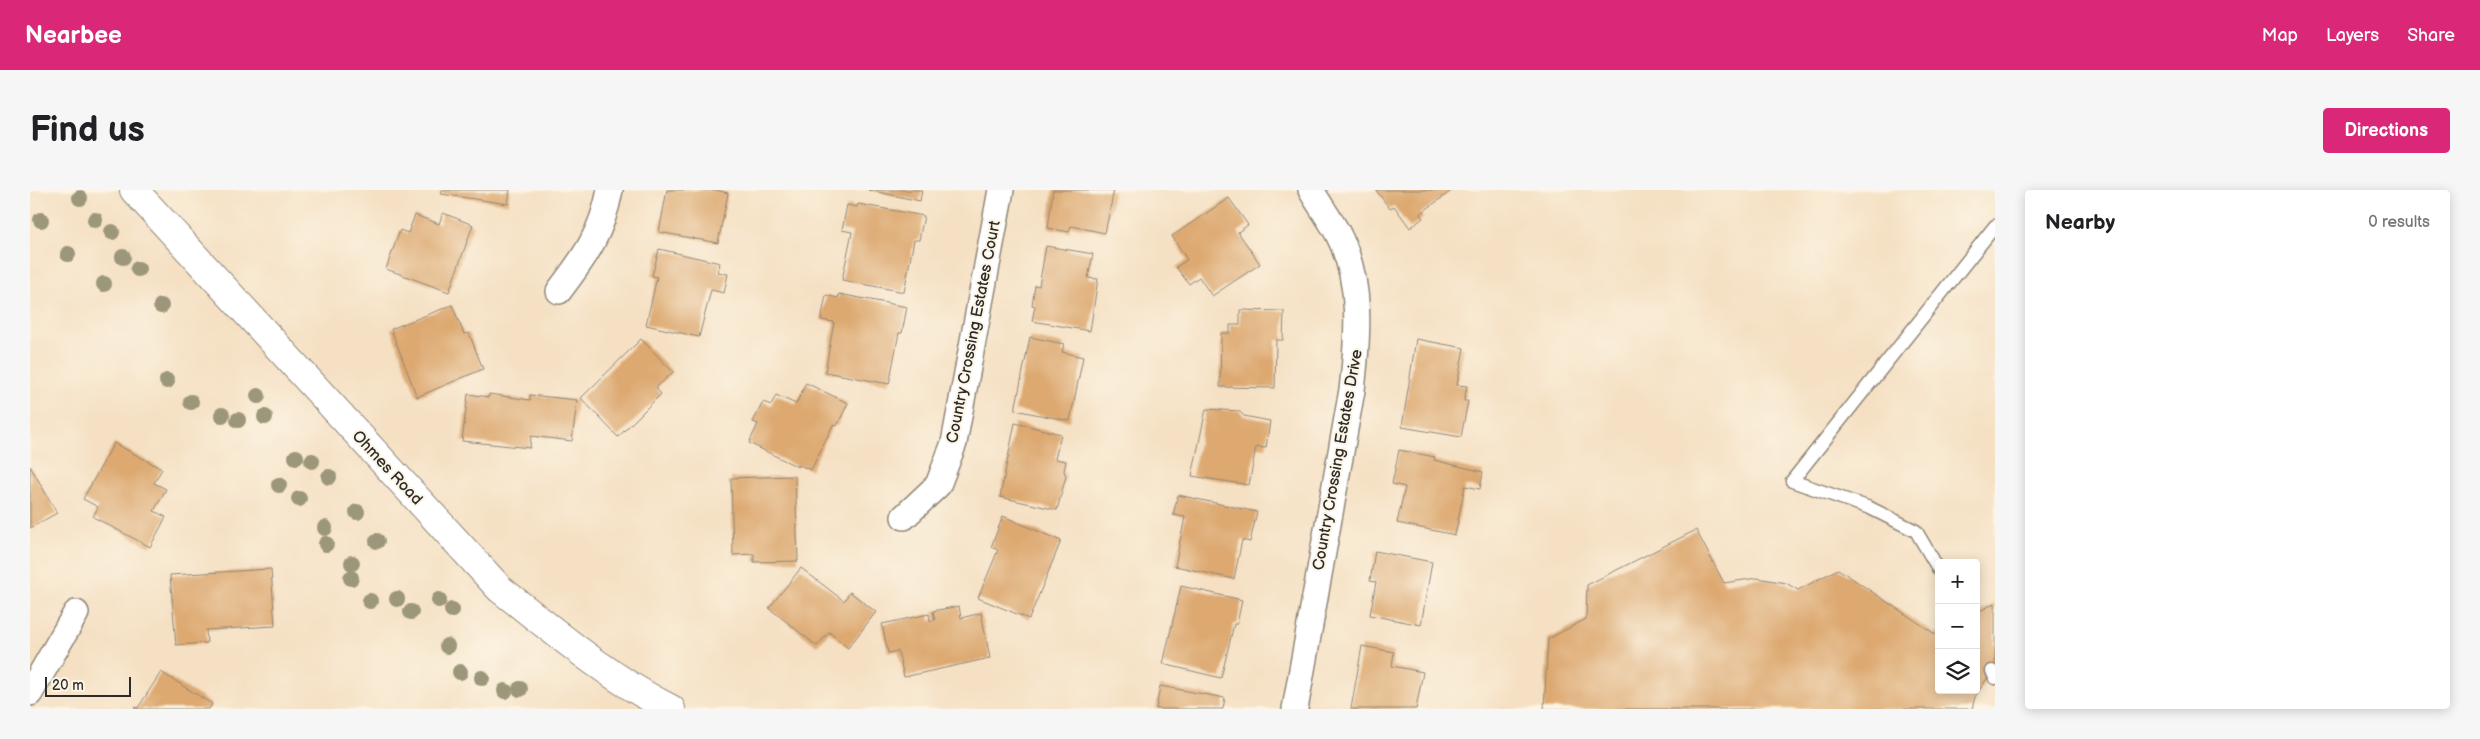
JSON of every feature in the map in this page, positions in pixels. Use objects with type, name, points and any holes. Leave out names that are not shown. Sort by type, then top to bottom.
[{"type":"main road","name":"Ohmes Road","points":[[134,190],[500,589],[570,643],[650,699],[671,709]]},
{"type":"street","points":[[559,291],[587,255],[606,212],[610,190]]},
{"type":"street","name":"Country Crossing Estates Court","points":[[904,516],[938,485],[954,443],[1001,190]]},
{"type":"street","name":"Country Crossing Estates Drive","points":[[1295,709],[1352,390],[1358,338],[1355,283],[1338,234],[1311,190]]},
{"type":"street","points":[[30,693],[76,613]]},
{"type":"lane","points":[[1935,563],[1916,531],[1870,508],[1792,481],[1995,226]]},
{"type":"building","points":[[442,190],[510,190],[508,204],[441,194]]},
{"type":"building","points":[[667,190],[716,190],[728,193],[718,243],[659,232]]},
{"type":"building","points":[[868,190],[922,190],[920,201]]},
{"type":"building","points":[[1053,190],[1114,190],[1105,233],[1071,226],[1069,232],[1048,228]]},
{"type":"building","points":[[1376,190],[1451,191],[1420,214],[1423,218],[1410,228],[1394,206],[1390,209]]},
{"type":"building","points":[[1229,198],[1248,225],[1238,232],[1260,264],[1212,296],[1199,277],[1189,284],[1176,267],[1187,260],[1172,236]]},
{"type":"building","points":[[858,204],[924,216],[919,240],[914,240],[904,292],[842,280],[852,232],[842,230],[847,205],[857,207]]},
{"type":"building","points":[[443,213],[473,225],[449,292],[386,269],[400,230],[408,233],[415,215],[439,224]]},
{"type":"building","points":[[1046,246],[1093,254],[1088,278],[1098,279],[1090,331],[1032,321],[1035,306],[1032,305],[1035,285],[1039,286]]},
{"type":"building","points":[[659,249],[720,263],[718,272],[728,274],[724,293],[711,290],[699,337],[646,325],[657,277],[652,276]]},
{"type":"building","points":[[839,294],[907,307],[902,333],[899,333],[889,384],[825,372],[834,322],[821,320],[826,295],[838,298]]},
{"type":"building","points":[[452,305],[464,334],[469,333],[483,369],[417,397],[391,329]]},
{"type":"building","points":[[1240,310],[1284,311],[1283,340],[1276,340],[1275,388],[1220,387],[1221,333],[1230,333],[1230,325],[1240,325]]},
{"type":"building","points":[[1030,337],[1064,344],[1062,352],[1083,357],[1070,421],[1015,410]]},
{"type":"building","points":[[641,339],[673,372],[656,388],[661,394],[618,437],[581,398]]},
{"type":"building","points":[[1416,339],[1464,348],[1457,385],[1467,386],[1464,401],[1468,401],[1461,437],[1402,427]]},
{"type":"building","points":[[806,383],[848,403],[837,426],[833,425],[811,470],[799,465],[798,467],[749,443],[758,424],[753,422],[763,402],[771,405],[776,395],[796,404]]},
{"type":"building","points":[[468,394],[489,397],[489,394],[530,400],[530,395],[577,400],[572,441],[531,436],[530,448],[462,441]]},
{"type":"building","points":[[1206,409],[1239,411],[1244,416],[1270,421],[1266,448],[1256,447],[1249,485],[1192,476]]},
{"type":"building","points":[[1015,423],[1061,434],[1055,459],[1066,461],[1064,471],[1066,476],[1057,510],[1000,497]]},
{"type":"building","points":[[114,443],[162,469],[154,483],[166,489],[154,511],[166,517],[150,547],[93,517],[98,507],[83,499]]},
{"type":"building","points":[[1399,450],[1435,457],[1434,460],[1483,472],[1480,489],[1465,486],[1455,535],[1397,523],[1405,487],[1392,484]]},
{"type":"building","points":[[30,466],[57,513],[30,528]]},
{"type":"building","points":[[795,476],[798,561],[754,562],[754,554],[733,555],[731,478]]},
{"type":"building","points":[[1178,495],[1257,512],[1250,542],[1242,540],[1234,579],[1175,566],[1185,517],[1173,515]]},
{"type":"building","points":[[1003,516],[1061,541],[1029,619],[978,598],[998,550],[991,547]]},
{"type":"building","points":[[1696,530],[1724,583],[1757,578],[1786,583],[1798,590],[1838,569],[1935,634],[1935,694],[1977,694],[1972,709],[1544,709],[1548,639],[1586,619],[1587,585]]},
{"type":"building","points":[[1375,551],[1432,562],[1421,625],[1370,615],[1376,582],[1370,581]]},
{"type":"building","points":[[801,568],[844,601],[850,592],[876,612],[848,648],[829,632],[817,646],[769,608]]},
{"type":"building","points":[[271,569],[275,626],[206,630],[207,643],[176,645],[170,575]]},
{"type":"building","points":[[1181,586],[1242,600],[1221,678],[1163,664]]},
{"type":"building","points":[[1995,603],[1995,666],[1980,689],[1980,611]]},
{"type":"building","points":[[959,606],[961,618],[981,613],[990,658],[904,677],[898,651],[888,653],[882,624],[929,614],[930,621],[935,620],[933,611]]},
{"type":"building","points":[[1362,646],[1394,652],[1392,666],[1423,672],[1416,709],[1351,709]]},
{"type":"building","points":[[161,672],[212,704],[209,709],[134,709],[135,707],[138,708]]},
{"type":"building","points":[[1160,686],[1225,698],[1223,709],[1156,709]]}]
